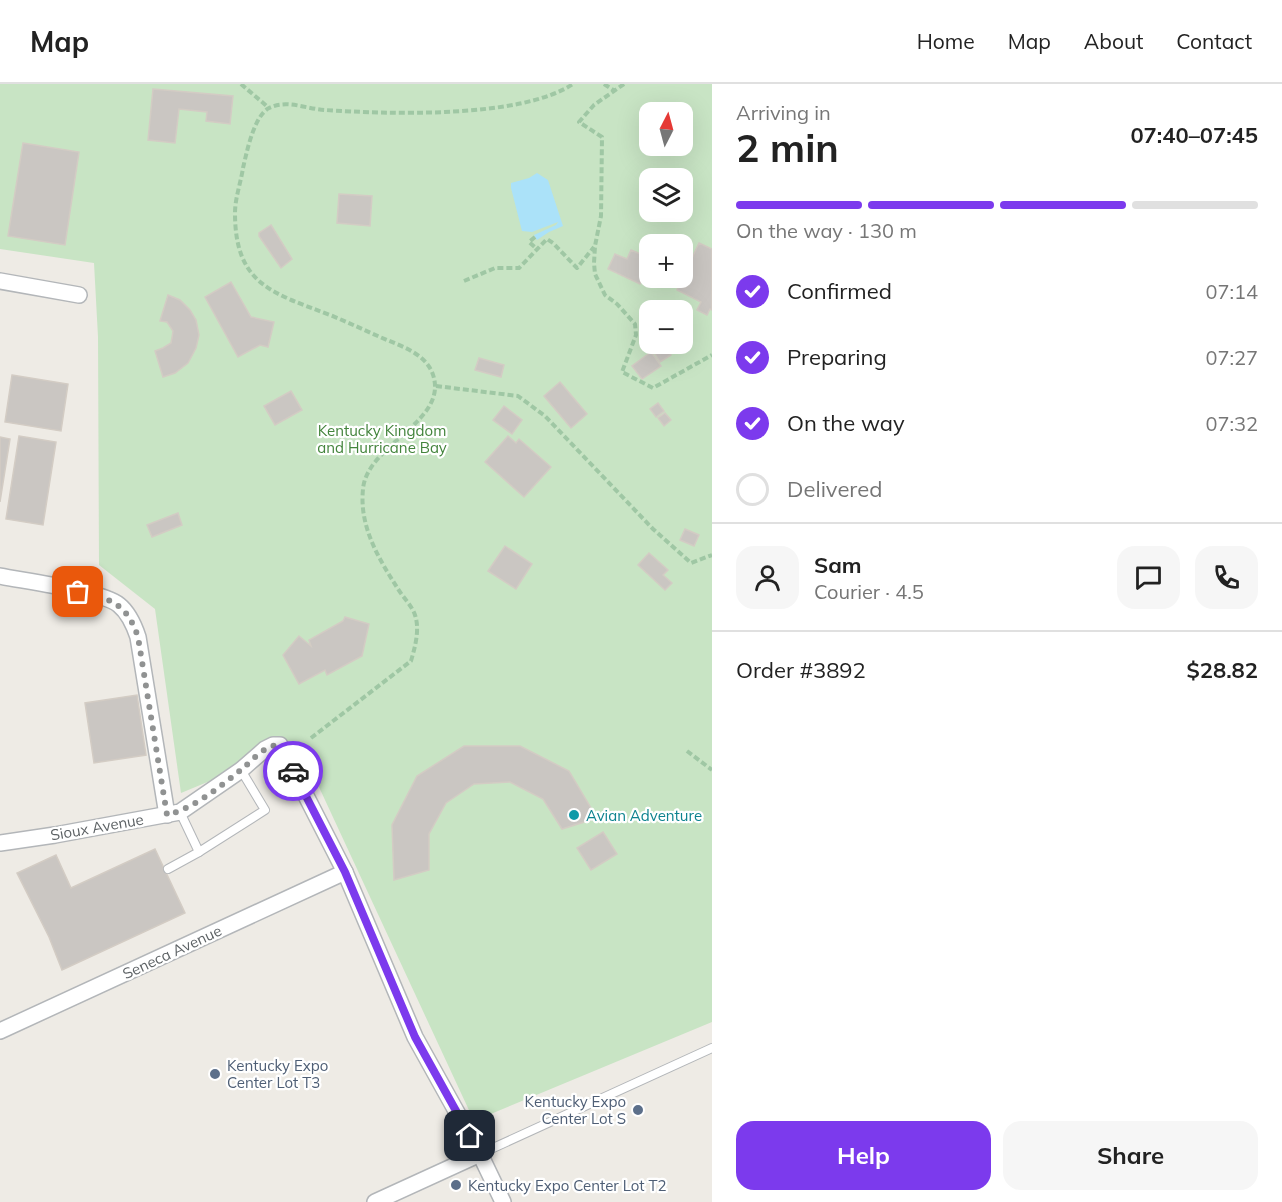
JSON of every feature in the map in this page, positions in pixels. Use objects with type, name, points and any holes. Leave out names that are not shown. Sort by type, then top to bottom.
[{"type":"street","points":[[0,281],[79,295]]},
{"type":"street","points":[[0,576],[98,596],[119,605],[130,617],[138,637],[173,813]]},
{"type":"street","name":"Sioux Avenue","points":[[0,843],[173,813],[241,770],[265,749],[273,745],[280,745],[345,872]]},
{"type":"street","points":[[345,872],[415,1037],[480,1154],[503,1202]]},
{"type":"street","name":"Seneca Avenue","points":[[0,1032],[345,872]]},
{"type":"street","points":[[375,1202],[480,1154]]},
{"type":"lane","points":[[168,869],[265,810],[241,770]]},
{"type":"lane","points":[[173,813],[199,852]]},
{"type":"lane","points":[[480,1154],[712,1048]]},
{"type":"path","points":[[241,84],[269,108]]},
{"type":"path","points":[[311,738],[411,661],[417,641],[415,615],[370,541],[363,507],[363,486],[373,463],[430,408],[436,386],[432,371],[424,360],[407,349],[344,321],[286,299],[259,283],[243,262],[237,242],[235,211],[247,148],[261,114],[283,103],[323,110],[453,111],[524,104],[573,84]]},
{"type":"path","points":[[604,84],[615,91]]},
{"type":"path","points":[[624,84],[594,105],[579,122],[602,137],[602,216],[595,246],[595,274],[605,295],[617,304],[635,324],[636,335],[622,372],[653,388],[712,355]]},
{"type":"path","points":[[535,237],[529,242],[537,249]]},
{"type":"path","points":[[464,281],[495,268],[519,268],[547,239],[577,268],[595,246]]},
{"type":"path","points":[[436,386],[518,396],[545,416],[653,529],[692,563],[712,555]]},
{"type":"path","points":[[687,751],[712,770]]},
{"type":"green space","name":"Kentucky Kingdom and Hurricane Bay","points":[[0,84],[712,84],[712,1022],[474,1121],[299,744],[181,793],[155,609],[99,565],[98,337],[94,263],[0,249]]},
{"type":"water","points":[[537,173],[548,180],[563,226],[537,240],[534,235],[558,222],[532,232],[522,231],[511,183]]},
{"type":"building","points":[[153,89],[233,96],[230,124],[206,121],[207,112],[179,109],[175,143],[148,140]]},
{"type":"building","points":[[23,143],[79,152],[65,245],[8,236]]},
{"type":"building","points":[[339,194],[372,196],[370,226],[337,223]]},
{"type":"building","points":[[271,225],[292,259],[281,268],[259,236],[259,233]]},
{"type":"building","points":[[699,243],[712,249],[712,310],[710,309],[707,315],[697,310],[701,302],[677,290],[678,288],[693,288],[693,256]]},
{"type":"building","points":[[631,250],[639,253],[639,284],[608,269],[615,254],[627,259]]},
{"type":"building","points":[[231,282],[251,317],[274,322],[268,347],[260,345],[238,357],[205,297]]},
{"type":"building","points":[[168,295],[180,300],[190,310],[196,320],[199,335],[196,348],[188,363],[175,373],[163,377],[155,351],[171,343],[173,331],[167,322],[160,321]]},
{"type":"building","points":[[648,354],[652,354],[661,366],[642,379],[632,366]]},
{"type":"building","points":[[655,354],[670,354],[671,355],[660,362]]},
{"type":"building","points":[[479,358],[504,365],[501,377],[475,370]]},
{"type":"building","points":[[12,375],[68,384],[61,431],[5,422]]},
{"type":"building","points":[[560,382],[587,414],[571,428],[544,396]]},
{"type":"building","points":[[291,391],[302,410],[275,425],[264,406]]},
{"type":"building","points":[[658,403],[664,411],[656,417],[650,409]]},
{"type":"building","points":[[504,406],[522,420],[512,434],[493,420]]},
{"type":"building","points":[[665,413],[671,420],[664,426],[658,418]]},
{"type":"building","points":[[19,436],[56,442],[43,525],[6,519]]},
{"type":"building","points":[[508,436],[516,443],[519,439],[551,467],[524,497],[485,462]]},
{"type":"building","points":[[0,437],[10,439],[0,502]]},
{"type":"building","points":[[178,513],[182,525],[152,537],[147,525]]},
{"type":"building","points":[[685,529],[699,535],[694,546],[680,540]]},
{"type":"building","points":[[505,546],[532,564],[516,589],[488,571]]},
{"type":"building","points":[[649,553],[668,570],[663,575],[672,583],[665,590],[638,565]]},
{"type":"building","points":[[345,617],[369,624],[362,656],[327,675],[325,670],[299,684],[283,655],[299,636],[311,646],[309,640],[343,621]]},
{"type":"building","points":[[137,695],[146,755],[94,763],[85,703]]},
{"type":"building","name":"Avian Adventure","points":[[464,746],[520,746],[569,771],[597,818],[562,829],[543,799],[510,782],[474,784],[446,803],[429,834],[429,870],[394,880],[392,825],[417,776]]},
{"type":"building","points":[[603,832],[617,854],[591,870],[577,848]]},
{"type":"building","points":[[155,849],[185,913],[62,970],[49,937],[17,873],[56,855],[71,888]]},
{"type":"way so far","points":[[78,592],[98,596],[119,605],[134,625],[138,637],[167,815],[180,812],[199,800],[273,745],[280,745],[293,771]]},
{"type":"place","name":"Avian Adventure","points":[[574,815]]},
{"type":"place","name":"Kentucky Expo Center Lot T3","points":[[215,1074]]},
{"type":"place","name":"Kentucky Expo Center Lot S","points":[[638,1110]]},
{"type":"place","name":"Kentucky Expo Center Lot T2","points":[[456,1185]]},
{"type":"route","points":[[293,771],[345,872],[415,1037],[470,1136]]}]
